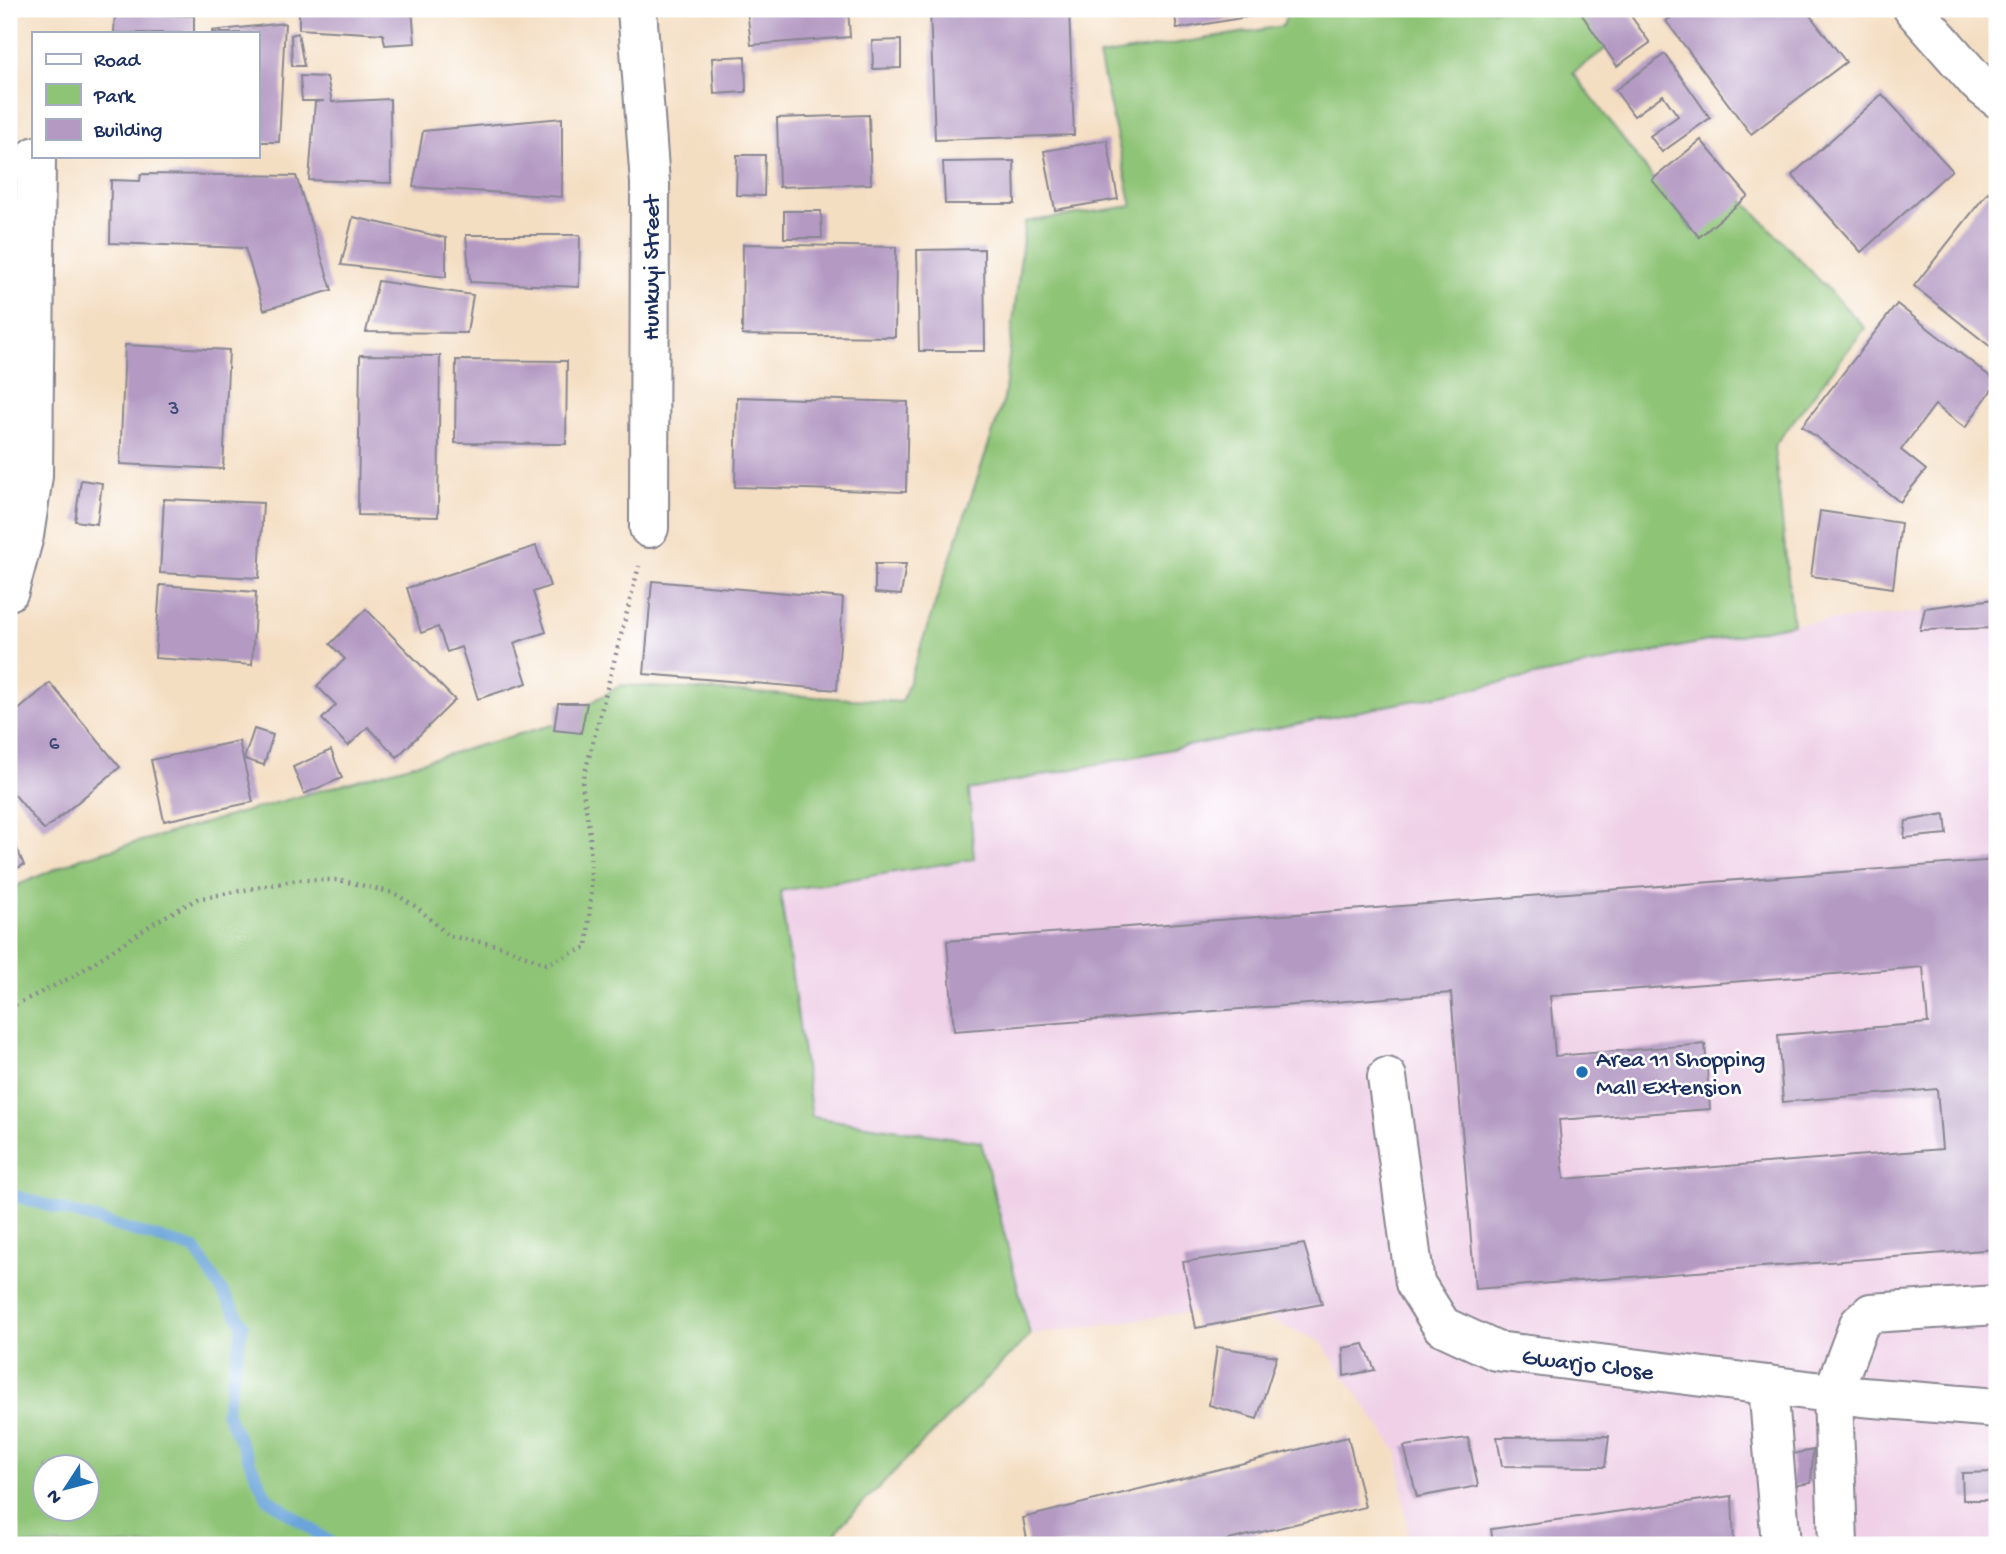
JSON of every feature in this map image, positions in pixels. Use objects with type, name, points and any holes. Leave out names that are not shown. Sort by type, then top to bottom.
[{"type":"street","name":"Hunkuyi Street","points":[[637,9],[650,183],[649,527]]},
{"type":"street","points":[[1913,9],[1978,83],[1997,98]]},
{"type":"street","points":[[9,591],[24,536],[21,474],[36,158]]},
{"type":"street","name":"Gwarjo Close","points":[[1387,1077],[1415,1283],[1442,1326],[1496,1351],[1833,1393],[1997,1408]]},
{"type":"street","points":[[1838,1545],[1833,1393],[1859,1324],[1871,1313],[1997,1305]]},
{"type":"street","points":[[1768,1385],[1781,1545]]},
{"type":"path","points":[[9,1008],[74,976],[155,922],[197,899],[298,880],[339,880],[394,893],[418,908],[449,936],[501,946],[546,964],[587,947],[592,894],[590,834],[582,784],[649,527]]},
{"type":"shaded area","points":[[1997,605],[1997,1545],[1409,1545],[1398,1453],[1320,1341],[1234,1306],[1030,1335],[981,1142],[812,1118],[780,891],[973,859],[968,790],[1793,624]]},
{"type":"green space","points":[[1288,9],[1585,9],[1608,47],[1573,73],[1693,231],[1740,197],[1865,328],[1774,446],[1793,624],[969,790],[974,859],[780,891],[812,1117],[981,1142],[1030,1335],[842,1524],[828,1545],[9,1545],[9,889],[81,858],[555,724],[621,685],[902,702],[1004,399],[1025,222],[1132,206],[1099,56],[1283,26]]},
{"type":"building","points":[[299,9],[412,9],[415,43],[385,45],[383,34],[299,29]]},
{"type":"building","points":[[747,9],[848,9],[850,37],[751,45]]},
{"type":"building","points":[[863,9],[898,9],[898,10],[864,14]]},
{"type":"building","points":[[930,9],[1069,9],[1074,135],[935,140]]},
{"type":"building","points":[[1174,9],[1287,9],[1287,10],[1177,29]]},
{"type":"building","points":[[1578,9],[1617,9],[1620,12],[1626,9],[1650,43],[1617,66]]},
{"type":"building","points":[[1683,9],[1805,9],[1846,62],[1751,134],[1666,21]]},
{"type":"building","points":[[115,13],[194,16],[194,32],[114,32]]},
{"type":"building","points":[[285,23],[279,142],[259,142],[259,32],[212,31]]},
{"type":"building","points":[[298,33],[304,66],[292,66],[291,35]]},
{"type":"building","points":[[901,40],[901,68],[873,69],[872,41]]},
{"type":"building","points":[[1665,54],[1710,118],[1662,152],[1650,136],[1678,116],[1663,95],[1634,116],[1615,90]]},
{"type":"building","points":[[745,56],[746,92],[714,94],[712,58]]},
{"type":"building","points":[[300,76],[327,77],[332,102],[390,99],[391,183],[309,180],[315,102],[324,101],[302,101]]},
{"type":"building","points":[[1882,94],[1952,170],[1861,252],[1792,175]]},
{"type":"building","points":[[869,115],[871,184],[779,187],[777,118]]},
{"type":"building","points":[[562,118],[562,197],[413,187],[423,131]]},
{"type":"building","points":[[1107,140],[1118,199],[1055,210],[1044,151]]},
{"type":"building","points":[[1701,140],[1748,196],[1699,237],[1652,180]]},
{"type":"building","points":[[737,155],[765,155],[764,196],[736,195]]},
{"type":"building","points":[[1014,161],[1015,204],[945,204],[943,162]]},
{"type":"building","points":[[141,174],[296,176],[332,290],[264,310],[245,248],[110,243],[111,180],[140,181]]},
{"type":"building","points":[[1988,192],[1997,199],[1997,352],[1914,286]]},
{"type":"building","points":[[784,211],[821,211],[822,238],[784,238]]},
{"type":"building","points":[[353,217],[446,238],[446,277],[341,265]]},
{"type":"building","points":[[466,235],[580,235],[579,287],[470,282]]},
{"type":"building","points":[[21,242],[15,298],[9,298],[9,244]]},
{"type":"building","points":[[743,244],[896,247],[895,337],[742,335]]},
{"type":"building","points":[[984,249],[985,351],[919,351],[917,250]]},
{"type":"building","points":[[378,281],[473,295],[467,333],[366,332]]},
{"type":"building","points":[[1897,304],[1997,382],[1965,428],[1935,405],[1901,450],[1926,470],[1900,502],[1802,426]]},
{"type":"building","points":[[125,345],[229,350],[223,469],[120,464]]},
{"type":"building","points":[[9,347],[14,347],[11,410],[9,410]]},
{"type":"building","points":[[360,355],[440,356],[438,517],[358,515]]},
{"type":"building","points":[[456,360],[567,361],[566,444],[455,443]]},
{"type":"building","points":[[737,397],[908,402],[906,492],[735,487]]},
{"type":"building","points":[[81,480],[102,483],[97,524],[75,521]]},
{"type":"building","points":[[164,499],[263,503],[259,578],[160,573]]},
{"type":"building","points":[[1820,511],[1901,523],[1893,588],[1811,576]]},
{"type":"building","points":[[536,546],[550,586],[533,592],[546,632],[514,643],[527,683],[478,699],[461,647],[447,652],[438,627],[421,633],[407,588]]},
{"type":"building","points":[[875,564],[906,564],[901,595],[875,593]]},
{"type":"building","points":[[652,581],[843,598],[837,690],[644,674]]},
{"type":"building","points":[[160,585],[256,592],[252,665],[155,658]]},
{"type":"building","points":[[1995,599],[1997,628],[1920,630],[1925,608]]},
{"type":"building","points":[[366,609],[455,700],[397,757],[368,727],[348,746],[322,719],[336,705],[317,686],[345,659],[330,644]]},
{"type":"building","points":[[50,683],[120,767],[44,830],[9,788],[9,718]]},
{"type":"building","points":[[558,703],[587,703],[581,733],[554,730]]},
{"type":"building","points":[[254,729],[273,735],[264,765],[244,759]]},
{"type":"building","points":[[239,741],[253,802],[164,821],[151,760]]},
{"type":"building","points":[[331,750],[342,778],[304,794],[293,767]]},
{"type":"building","points":[[1945,814],[1947,834],[1904,838],[1906,821]]},
{"type":"building","points":[[14,842],[24,865],[9,872],[9,844]]},
{"type":"building","name":"Area 11 Shopping Mall Extension","points":[[1997,860],[1997,1249],[1475,1289],[1451,993],[954,1031],[947,941]],"holes":[[[1923,967],[1928,1023],[1778,1035],[1783,1102],[1937,1089],[1942,1149],[1564,1179],[1559,1120],[1710,1109],[1705,1044],[1555,1056],[1550,996]]]},
{"type":"building","points":[[1304,1244],[1322,1304],[1196,1328],[1183,1262]]},
{"type":"building","points":[[1364,1344],[1375,1370],[1344,1376],[1343,1348]]},
{"type":"building","points":[[1217,1347],[1277,1356],[1257,1419],[1209,1405]]},
{"type":"building","points":[[1609,1436],[1605,1467],[1502,1466],[1497,1437]]},
{"type":"building","points":[[1348,1437],[1365,1507],[1208,1545],[1028,1545],[1023,1518]]},
{"type":"building","points":[[1468,1438],[1478,1486],[1417,1497],[1404,1446]]},
{"type":"building","points":[[1813,1450],[1811,1483],[1792,1486],[1792,1454]]},
{"type":"building","points":[[1997,1472],[1997,1500],[1963,1500],[1962,1473]]},
{"type":"building","points":[[1732,1496],[1734,1545],[1493,1545],[1491,1529]]},
{"type":"waterway","points":[[9,1194],[195,1249],[243,1324],[226,1412],[267,1498],[334,1545]]},
{"type":"place","name":"Area 11 Shopping Mall Extension","points":[[1582,1072]]}]
